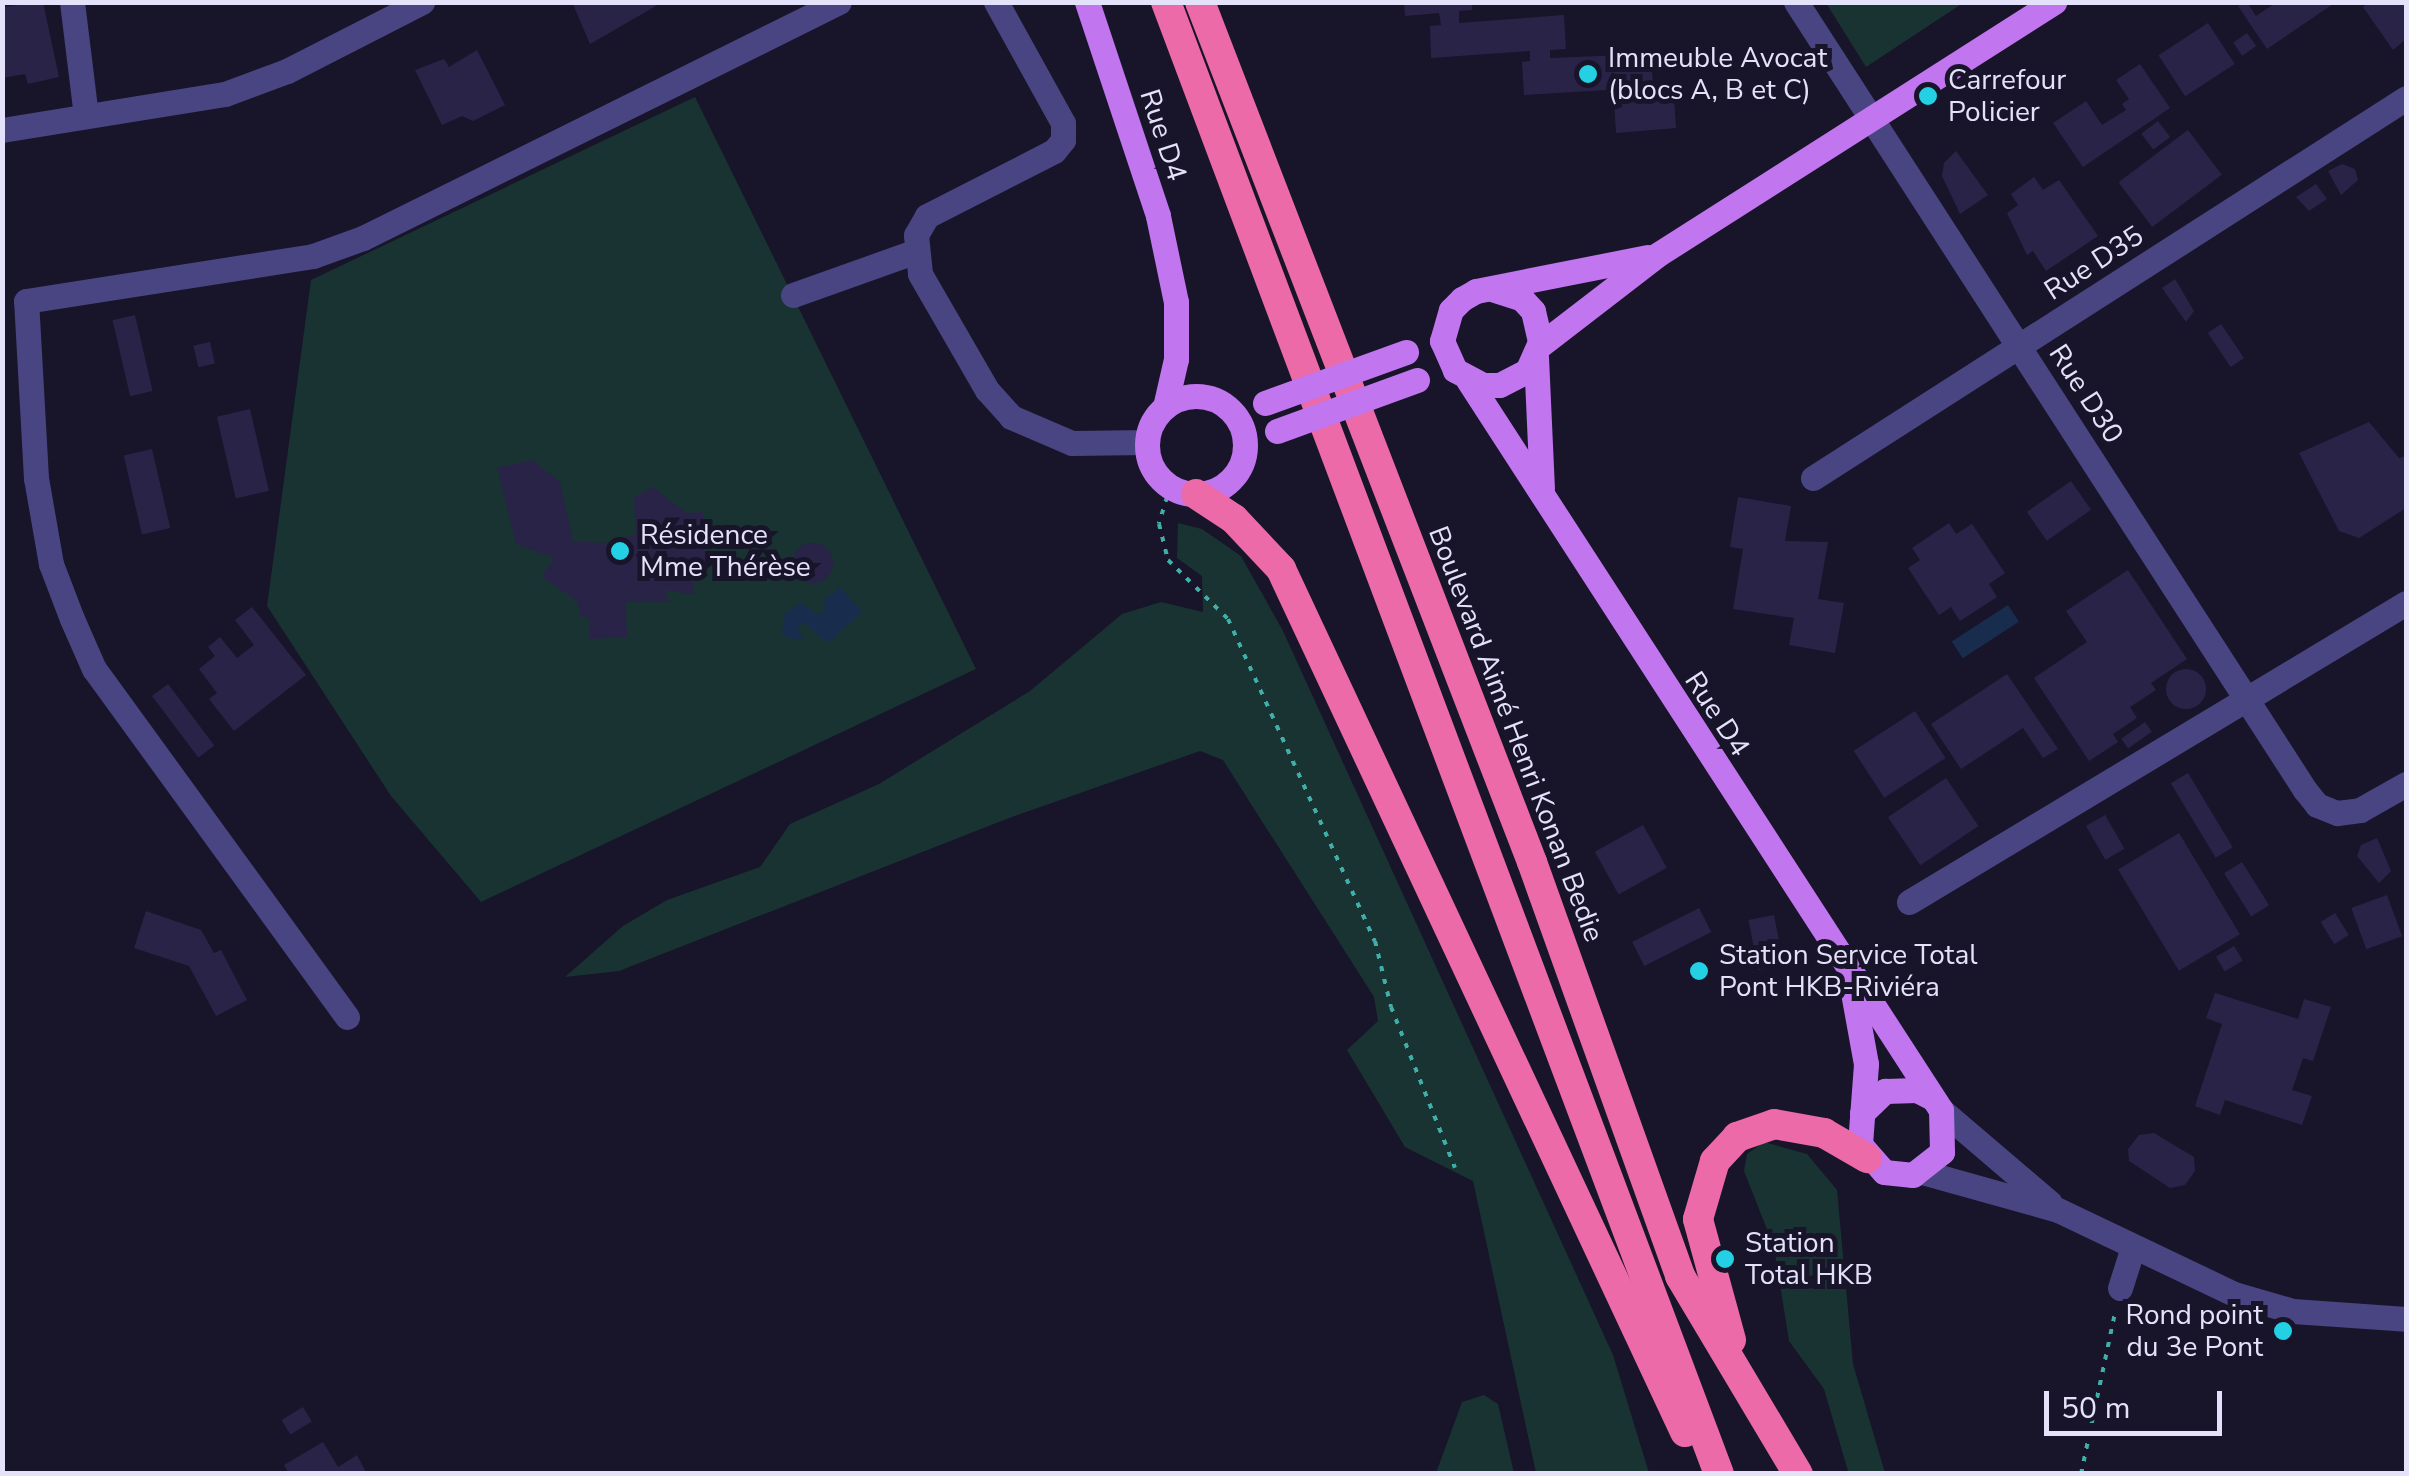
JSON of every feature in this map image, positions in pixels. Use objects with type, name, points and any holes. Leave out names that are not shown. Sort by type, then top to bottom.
[{"type":"highway","points":[[1166,2],[1718,1474]]},
{"type":"highway","name":"Boulevard Aimé Henri Konan Bedie","points":[[1200,2],[1532,862],[1680,1276],[1798,1474]]},
{"type":"highway","points":[[1183,491],[1234,519],[1281,569],[1707,1474]]},
{"type":"highway","points":[[1764,1422],[1709,1279],[1698,1219],[1703,1187],[1737,1138],[1774,1124],[1824,1133],[1867,1158]]},
{"type":"main road","name":"Rue D4","points":[[1087,2],[1158,216],[1176,302],[1176,359],[1165,407],[1147,442]]},
{"type":"main road","points":[[1147,442],[1152,468],[1183,491],[1232,479],[1244,456],[1277,431],[1416,380],[1463,376],[1500,385],[1527,370],[1538,352],[1657,256],[1873,124],[2054,2]]},
{"type":"main road","points":[[1165,407],[1203,397],[1228,407],[1265,403],[1406,352],[1444,325],[1462,299],[1492,289],[1657,256]]},
{"type":"main road","points":[[1492,289],[1522,299],[1533,311],[1538,352]]},
{"type":"main road","points":[[1444,325],[1447,356],[1463,376]]},
{"type":"main road","name":"Rue D4","points":[[1538,352],[1542,488]]},
{"type":"main road","name":"Rue D4","points":[[1463,376],[1542,488],[1600,591],[1936,1104]]},
{"type":"main road","points":[[1228,407],[1242,429],[1244,456]]},
{"type":"main road","name":"Rue D4","points":[[1849,970],[1864,1040],[1860,1144],[1867,1158]]},
{"type":"main road","points":[[1862,1113],[1885,1091],[1916,1090],[1936,1104],[1946,1138],[1922,1172],[1898,1176],[1867,1158]]},
{"type":"street","points":[[72,2],[86,116]]},
{"type":"street","points":[[2,130],[259,83],[422,2]]},
{"type":"street","points":[[347,1017],[94,669],[72,620],[51,564],[36,478],[26,302],[313,256],[364,238],[839,2]]},
{"type":"street","points":[[996,2],[1063,122],[1063,140],[1054,151],[927,216],[914,252],[920,275],[968,357],[1011,416],[1072,443],[1147,442]]},
{"type":"street","name":"Rue D30","points":[[1796,2],[2317,805],[2337,813],[2360,810],[2406,784]]},
{"type":"street","name":"Rue D35","points":[[1813,478],[2406,98]]},
{"type":"street","points":[[793,295],[914,252]]},
{"type":"street","points":[[1909,902],[2406,603]]},
{"type":"street","points":[[1936,1104],[2058,1210]]},
{"type":"street","points":[[1922,1172],[2058,1210],[2185,1276],[2293,1310],[2406,1319]]},
{"type":"street","points":[[2120,1288],[2133,1247]]},
{"type":"path","points":[[1183,491],[1158,524],[1168,560],[1228,619],[1374,941],[1391,1008],[1455,1168]]},
{"type":"path","points":[[2081,1474],[2120,1288]]},
{"type":"green space","points":[[1826,3],[1963,3],[1866,67]]},
{"type":"green space","points":[[695,97],[976,669],[481,902],[391,796],[267,606],[311,280]]},
{"type":"green space","points":[[1178,523],[1202,529],[1241,556],[1283,631],[1613,1355],[1649,1473],[1536,1473],[1473,1181],[1405,1147],[1347,1050],[1378,1021],[1374,997],[1223,760],[1200,751],[1009,818],[619,971],[565,977],[623,926],[667,900],[760,867],[790,824],[879,784],[1030,691],[1122,614],[1161,602],[1203,612],[1202,576],[1177,558]]},
{"type":"green space","points":[[1764,1142],[1807,1154],[1837,1190],[1853,1364],[1885,1473],[1848,1471],[1824,1389],[1789,1341],[1774,1247],[1744,1171],[1747,1154]]},
{"type":"green space","points":[[1484,1395],[1498,1404],[1514,1473],[1436,1473],[1462,1402]]},
{"type":"water","points":[[840,587],[862,612],[828,643],[804,623],[797,627],[803,637],[797,640],[782,635],[785,613],[801,603],[819,615],[826,609],[823,601]]},
{"type":"water","points":[[2008,605],[2019,622],[1963,658],[1952,641]]},
{"type":"building","points":[[43,2],[59,77],[28,84],[25,74],[2,78],[2,7]]},
{"type":"building","points":[[572,2],[654,2],[656,6],[590,44]]},
{"type":"building","name":"Immeuble Avocat (blocs A, B et C)","points":[[1404,2],[1472,2],[1472,10],[1459,11],[1459,23],[1564,15],[1566,49],[1550,50],[1550,58],[1651,54],[1653,86],[1641,88],[1642,99],[1674,96],[1676,128],[1616,133],[1614,101],[1623,101],[1623,89],[1524,95],[1522,62],[1530,61],[1530,51],[1431,58],[1430,26],[1441,25],[1439,13],[1405,16]]},
{"type":"building","points":[[2247,2],[2256,16],[2277,2],[2336,2],[2267,49],[2238,6]]},
{"type":"building","points":[[2369,2],[2406,2],[2406,39],[2393,50],[2363,7]]},
{"type":"building","points":[[2208,23],[2235,64],[2185,96],[2159,55]]},
{"type":"building","points":[[2247,33],[2256,46],[2242,56],[2233,43]]},
{"type":"building","points":[[477,50],[505,105],[473,121],[462,116],[442,125],[415,70],[444,59],[449,67]]},
{"type":"building","points":[[2140,64],[2170,108],[2083,167],[2053,123],[2086,101],[2102,125],[2126,110],[2122,104],[2129,99],[2116,80]]},
{"type":"building","points":[[2158,121],[2170,137],[2153,150],[2141,134]]},
{"type":"building","points":[[2188,130],[2222,175],[2152,227],[2119,182]]},
{"type":"building","points":[[1956,151],[1988,195],[1960,214],[1942,176],[1944,163]]},
{"type":"building","points":[[2342,164],[2355,169],[2358,180],[2341,195],[2328,171]]},
{"type":"building","points":[[2034,177],[2043,190],[2059,180],[2098,236],[2046,271],[2033,251],[2027,255],[2007,213],[2018,205],[2011,194]]},
{"type":"building","points":[[2316,184],[2327,199],[2309,211],[2296,197]]},
{"type":"building","points":[[2175,279],[2194,311],[2186,322],[2162,288]]},
{"type":"building","points":[[135,315],[153,391],[130,396],[113,320]]},
{"type":"building","points":[[2221,324],[2244,358],[2231,367],[2208,333]]},
{"type":"building","points":[[210,342],[215,363],[198,367],[193,346]]},
{"type":"building","points":[[250,409],[269,491],[236,498],[217,417]]},
{"type":"building","points":[[2369,422],[2399,458],[2406,456],[2406,508],[2359,538],[2339,531],[2299,453]]},
{"type":"building","points":[[152,449],[170,528],[142,534],[124,456]]},
{"type":"building","name":"Résidence Mme Thérèse","points":[[532,460],[560,482],[573,541],[605,543],[636,534],[634,497],[653,487],[686,513],[703,512],[706,576],[692,571],[694,594],[664,590],[670,602],[626,602],[627,637],[590,639],[589,618],[581,618],[577,601],[542,577],[554,558],[516,544],[497,468]]},
{"type":"building","points":[[2071,481],[2091,510],[2047,541],[2027,512]]},
{"type":"building","points":[[1738,497],[1791,506],[1785,541],[1828,542],[1818,599],[1844,603],[1835,653],[1789,645],[1794,618],[1733,609],[1743,549],[1730,547]]},
{"type":"building","points":[[1949,523],[1956,534],[1972,524],[2005,573],[1989,584],[1997,597],[1960,621],[1951,607],[1939,615],[1908,568],[1920,560],[1912,548]]},
{"type":"building","points":[[813,543],[827,549],[833,563],[827,577],[813,583],[799,577],[793,563],[799,549]]},
{"type":"building","points":[[2128,570],[2187,659],[2151,683],[2156,690],[2130,707],[2137,718],[2113,734],[2118,742],[2089,761],[2034,678],[2087,642],[2066,611]]},
{"type":"building","points":[[252,607],[306,675],[234,731],[209,699],[217,693],[199,669],[215,656],[208,647],[220,637],[237,658],[254,645],[235,620]]},
{"type":"building","points":[[2186,669],[2200,675],[2206,689],[2200,703],[2186,709],[2172,703],[2166,689],[2172,675]]},
{"type":"building","points":[[2007,674],[2058,749],[2043,758],[2023,728],[1961,769],[1931,724]]},
{"type":"building","points":[[168,684],[214,745],[198,758],[152,696]]},
{"type":"building","points":[[1915,711],[1945,758],[1884,798],[1854,751]]},
{"type":"building","points":[[2145,722],[2152,732],[2128,748],[2121,739]]},
{"type":"building","points":[[2188,773],[2233,848],[2216,858],[2171,783]]},
{"type":"building","points":[[1946,778],[1978,826],[1920,865],[1888,817]]},
{"type":"building","points":[[2105,815],[2124,849],[2105,860],[2086,826]]},
{"type":"building","points":[[1643,825],[1667,868],[1619,895],[1595,852]]},
{"type":"building","points":[[2179,833],[2240,934],[2179,971],[2118,870]]},
{"type":"building","points":[[2377,838],[2391,871],[2379,883],[2357,856],[2361,845]]},
{"type":"building","points":[[2242,862],[2269,905],[2251,916],[2224,873]]},
{"type":"building","points":[[2387,895],[2402,936],[2366,949],[2351,908]]},
{"type":"building","points":[[1699,908],[1711,932],[1644,966],[1632,942]]},
{"type":"building","points":[[146,911],[201,930],[214,953],[221,950],[247,1000],[216,1016],[189,966],[134,948]]},
{"type":"building","points":[[2335,913],[2349,935],[2334,944],[2321,922]]},
{"type":"building","points":[[1774,915],[1784,965],[1758,970],[1748,920]]},
{"type":"building","points":[[2234,946],[2243,961],[2225,971],[2216,957]]},
{"type":"building","points":[[2215,993],[2298,1019],[2304,999],[2331,1007],[2313,1061],[2303,1058],[2292,1090],[2312,1096],[2302,1125],[2225,1100],[2220,1115],[2195,1106],[2222,1024],[2206,1018]]},
{"type":"building","points":[[2154,1133],[2194,1157],[2195,1171],[2185,1185],[2170,1188],[2129,1161],[2128,1149],[2139,1135]]},
{"type":"building","points":[[303,1407],[312,1422],[290,1434],[282,1420]]},
{"type":"building","points":[[323,1442],[338,1467],[357,1455],[367,1474],[289,1474],[284,1465]]},
{"type":"place","name":"Immeuble Avocat (blocs A, B et C)","points":[[1588,74]]},
{"type":"place","name":"Carrefour Policier","points":[[1928,96]]},
{"type":"place","name":"Résidence Mme Thérèse","points":[[620,551]]},
{"type":"place","name":"Station Service Total Pont HKB-Riviéra","points":[[1699,971]]},
{"type":"place","name":"Station Total HKB","points":[[1725,1259]]},
{"type":"place","name":"Rond point du 3e Pont","points":[[2283,1331]]}]
